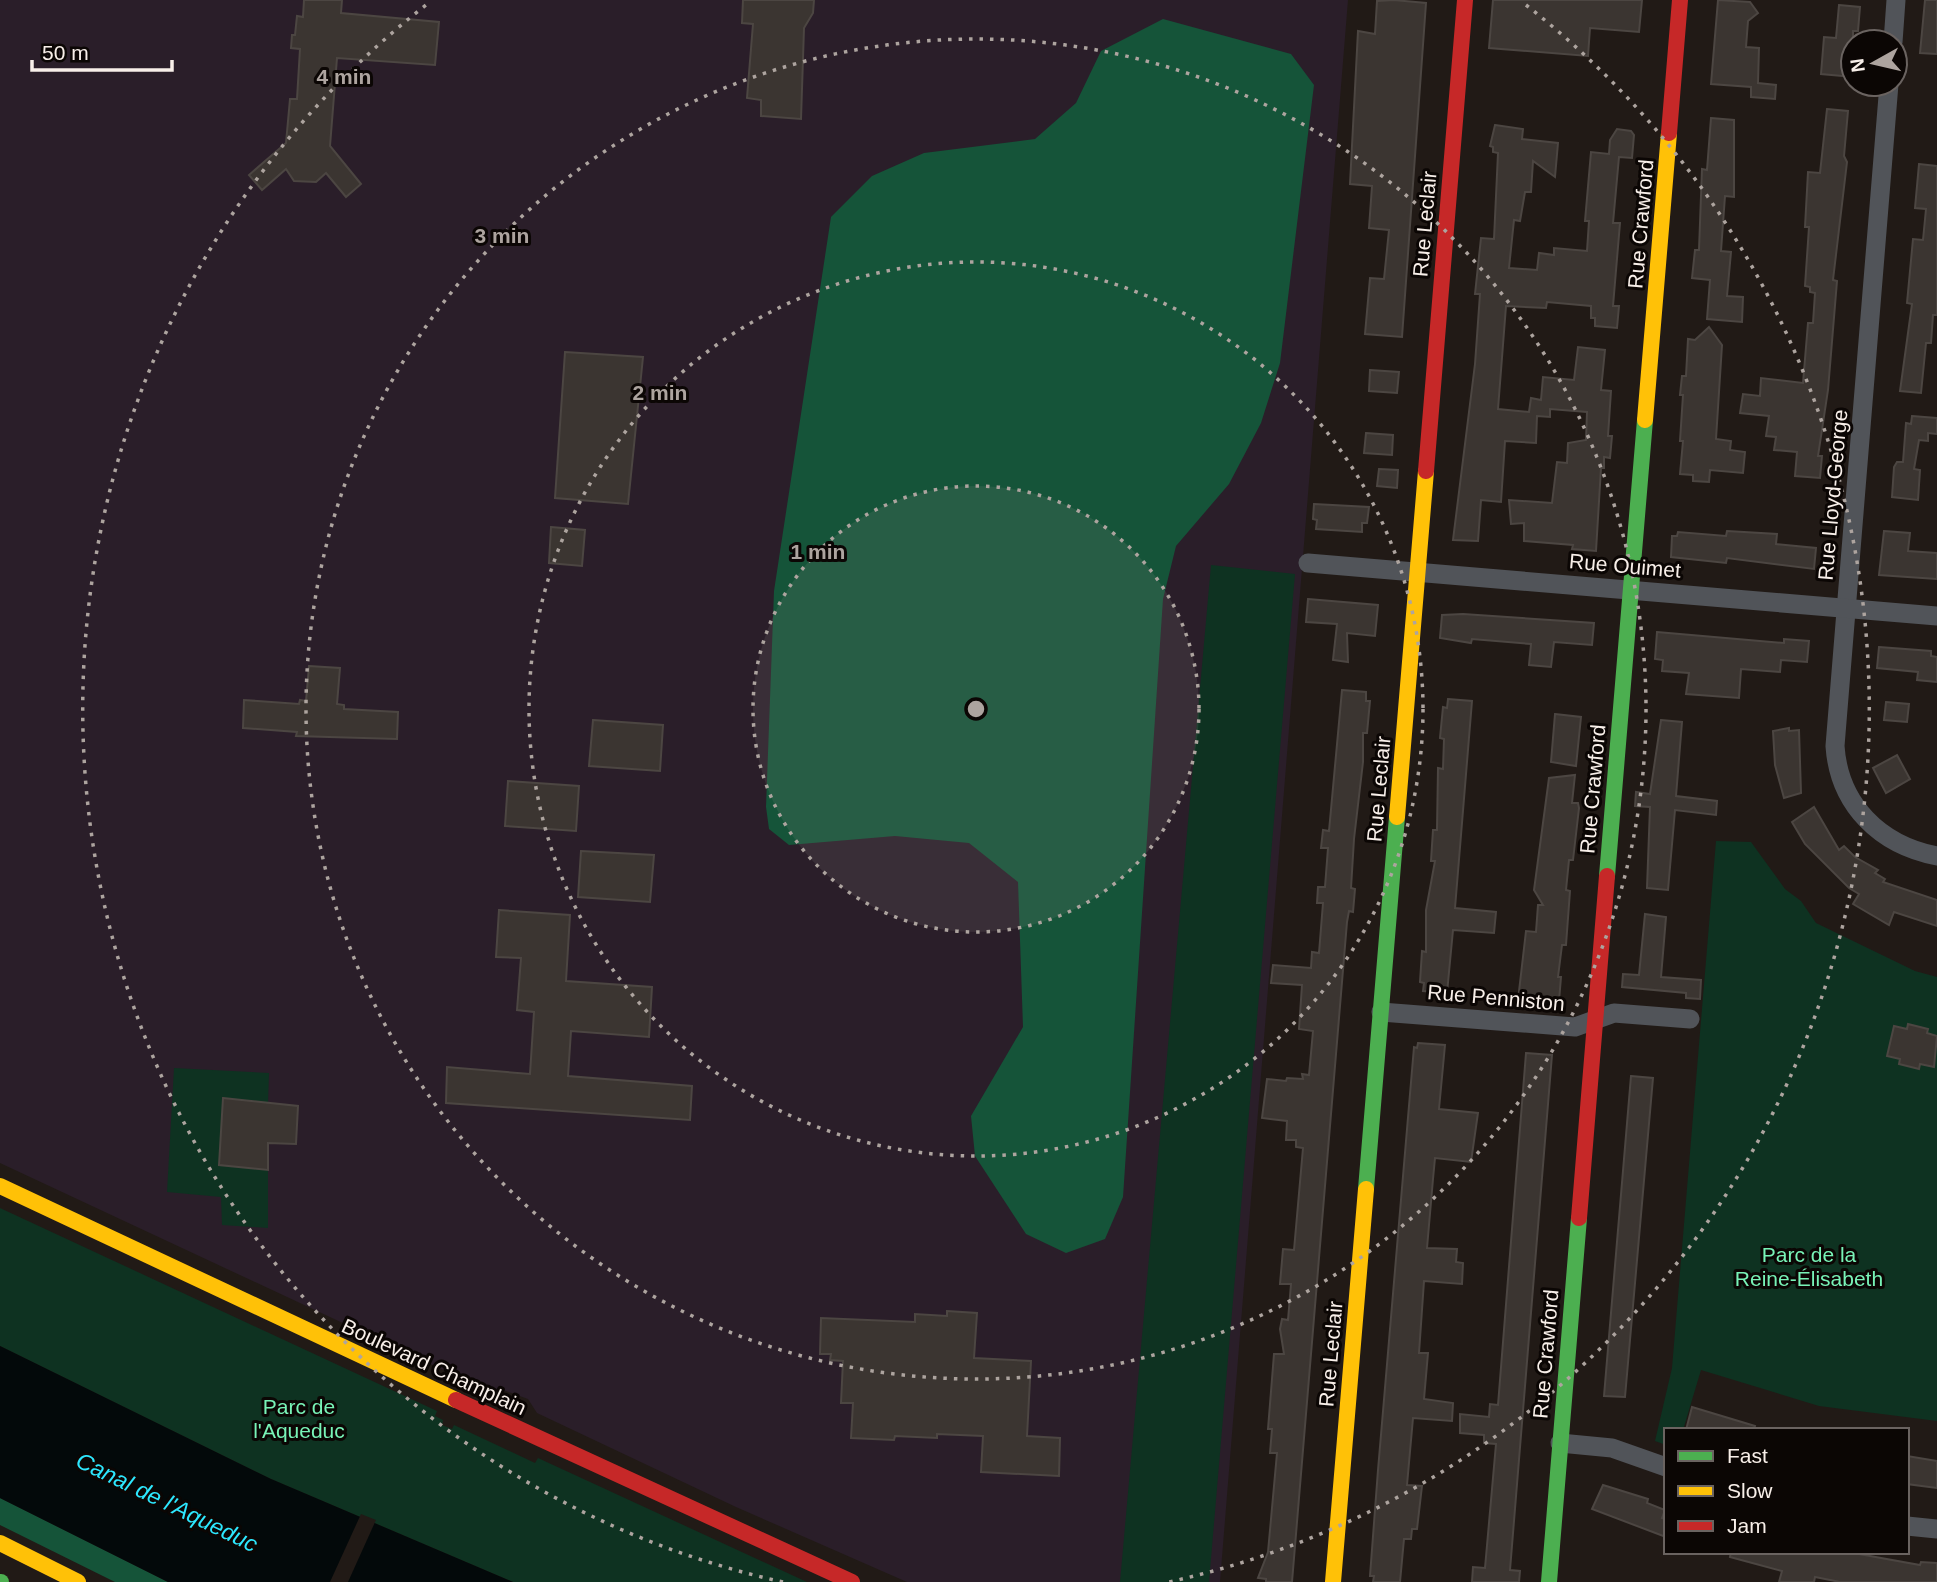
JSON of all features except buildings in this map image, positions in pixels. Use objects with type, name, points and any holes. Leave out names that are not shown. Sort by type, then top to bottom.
[{"type":"street","name":"Rue Leclair","points":[[1333,1582],[1465,0]]},
{"type":"street","name":"Rue Crawford","points":[[1549,1582],[1680,0]]},
{"type":"street","points":[[1894,28],[1896,0]]},
{"type":"street","name":"Rue Lloyd-George","points":[[1888,98],[1835,732],[1836,759],[1841,782],[1859,812],[1877,830],[1902,845],[1937,856]]},
{"type":"street","name":"Rue Ouimet","points":[[1308,563],[1937,616]]},
{"type":"street","name":"Rue Penniston","points":[[1381,1012],[1575,1027],[1614,1013],[1690,1019]]},
{"type":"street","name":"Boulevard Champlain","points":[[0,1186],[631,1483],[852,1582]]},
{"type":"street","points":[[1560,1443],[1612,1448],[1664,1466]]},
{"type":"street","points":[[1909,1526],[1937,1529]]},
{"type":"street","points":[[0,1543],[78,1582]]},
{"type":"shaded area","points":[[0,0],[1348,0],[1220,1582],[907,1582],[736,1507],[537,1413],[528,1399],[500,1389],[492,1392],[484,1389],[0,1163]]},
{"type":"green space","points":[[1163,19],[1291,54],[1314,85],[1280,363],[1261,423],[1229,484],[1176,546],[1163,599],[1123,1197],[1105,1239],[1066,1253],[1026,1234],[975,1156],[971,1116],[1023,1027],[1018,882],[969,843],[895,836],[789,845],[769,829],[766,807],[774,591],[831,217],[872,176],[924,153],[1035,139],[1076,103],[1101,51]]},
{"type":"green space","points":[[1211,565],[1295,574],[1209,1582],[1120,1582]]},
{"type":"green space","name":"Parc de la Reine-Élisabeth","points":[[1716,841],[1751,842],[1785,889],[1801,901],[1816,923],[1915,971],[1937,977],[1937,1421],[1819,1406],[1701,1370],[1684,1428],[1664,1428],[1664,1444],[1655,1441],[1672,1368]]},
{"type":"green space","points":[[174,1068],[269,1073],[268,1104],[223,1098],[219,1164],[268,1170],[268,1228],[222,1225],[221,1197],[167,1192]]},
{"type":"green space","name":"Parc de l'Aqueduc","points":[[0,1208],[437,1411],[435,1416],[443,1420],[442,1425],[452,1429],[454,1425],[535,1463],[538,1458],[807,1582],[513,1582],[271,1479],[0,1346]]},
{"type":"green space","points":[[0,1498],[168,1582],[115,1582],[0,1525]]},
{"type":"water","name":"Canal de l'Aqueduc","points":[[0,1346],[271,1479],[513,1582],[168,1582],[0,1498]]},
{"type":"pier","points":[[361,1514],[376,1520],[348,1582],[330,1582]]},
{"type":"traffic: fast","points":[[1607,876],[1645,420]]},
{"type":"traffic: fast","points":[[1366,1189],[1397,817]]},
{"type":"traffic: fast","points":[[1549,1582],[1579,1218]]},
{"type":"traffic: slow","points":[[1645,420],[1669,133]]},
{"type":"traffic: slow","points":[[1397,817],[1426,471]]},
{"type":"traffic: slow","points":[[0,1186],[456,1400]]},
{"type":"traffic: slow","points":[[1333,1582],[1366,1189]]},
{"type":"traffic: slow","points":[[0,1543],[78,1582]]},
{"type":"traffic: jam","points":[[1426,471],[1465,0]]},
{"type":"traffic: jam","points":[[1669,133],[1680,0]]},
{"type":"traffic: jam","points":[[1579,1218],[1607,876]]},
{"type":"traffic: jam","points":[[456,1400],[852,1582]]}]
